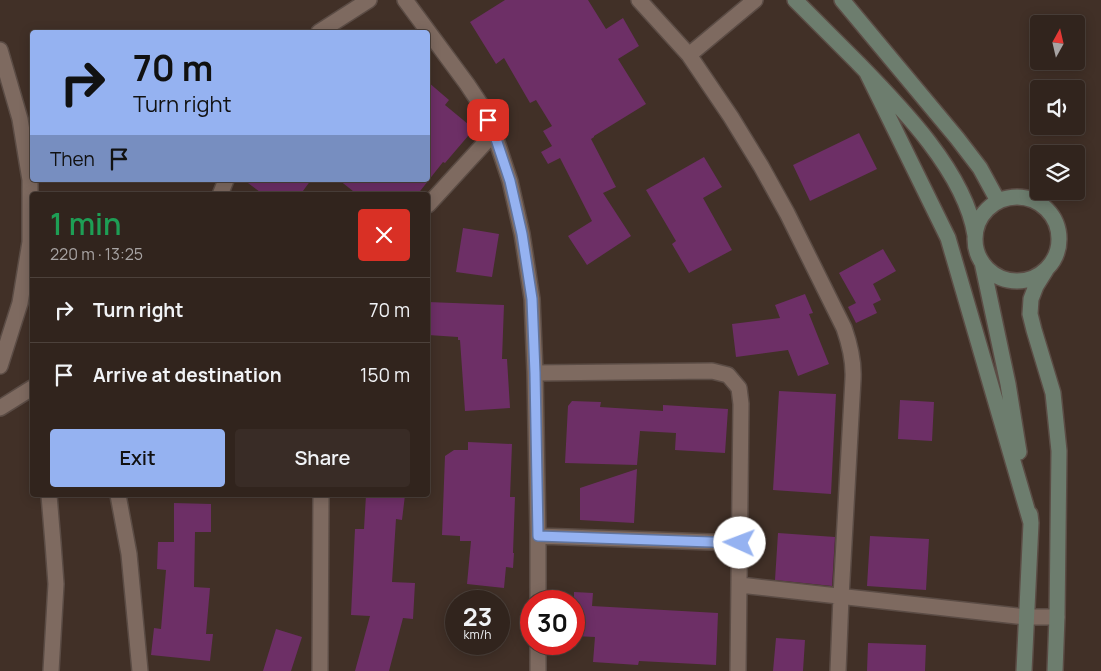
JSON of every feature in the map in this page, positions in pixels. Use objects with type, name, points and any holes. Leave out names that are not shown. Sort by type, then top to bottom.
[{"type":"street","points":[[322,30],[369,0]]},
{"type":"street","points":[[405,0],[427,30]]},
{"type":"street","points":[[639,0],[690,55],[731,116],[787,213],[844,328],[850,345],[854,364],[854,379],[838,671]]},
{"type":"street","points":[[690,55],[755,0]]},
{"type":"street","points":[[795,0],[913,122],[939,156],[956,183],[974,223],[979,255],[1008,384],[1031,523],[1024,671]]},
{"type":"street","points":[[842,0],[957,138],[980,168],[998,201]]},
{"type":"street","points":[[430,34],[483,108],[494,133],[510,181],[522,234],[532,299],[538,590]]},
{"type":"street","points":[[0,50],[20,119],[30,180],[30,242],[20,303],[0,366]]},
{"type":"street","points":[[867,73],[948,238],[1031,523]]},
{"type":"street","points":[[430,203],[494,133]]},
{"type":"street","points":[[975,235],[978,222],[985,212],[998,201],[1020,197],[1033,200],[1045,207],[1054,217],[1059,230],[1059,244],[1055,259],[1036,286],[1031,299],[1030,314],[1053,393],[1059,451],[1055,671]]},
{"type":"street","points":[[982,262],[992,272],[1005,279],[1020,281],[1034,278],[1046,270]]},
{"type":"street","points":[[535,373],[712,371],[728,375],[739,388],[741,404],[738,671]]},
{"type":"street","points":[[0,408],[30,389]]},
{"type":"street","points":[[49,497],[56,584],[51,671]]},
{"type":"street","points":[[118,497],[129,554],[140,671]]},
{"type":"street","points":[[320,671],[321,497]]},
{"type":"street","points":[[538,536],[740,543]]},
{"type":"street","points":[[740,585],[1026,617],[1057,618]]},
{"type":"street","points":[[538,655],[538,671]]},
{"type":"building","points":[[505,0],[588,0],[606,29],[623,18],[639,46],[618,59],[646,104],[591,139],[616,187],[603,193],[631,236],[587,265],[568,236],[592,221],[560,158],[548,164],[541,152],[552,146],[543,131],[552,126],[536,100],[530,103],[504,58],[496,64],[470,22]]},
{"type":"building","points":[[430,84],[449,100],[445,105],[474,129],[445,163],[443,162],[430,178]]},
{"type":"building","points":[[859,133],[877,169],[810,201],[793,165]]},
{"type":"building","points":[[704,157],[722,187],[703,198],[732,250],[689,273],[672,244],[676,241],[646,190]]},
{"type":"building","points":[[247,182],[310,182],[302,192],[260,192]]},
{"type":"building","points":[[342,182],[427,182],[419,192],[354,192]]},
{"type":"building","points":[[463,228],[499,234],[492,277],[456,272]]},
{"type":"building","points":[[883,249],[896,271],[873,284],[881,300],[873,304],[877,313],[856,323],[848,307],[856,303],[839,273]]},
{"type":"building","points":[[805,294],[813,313],[809,314],[829,364],[798,376],[788,350],[736,357],[732,324],[780,318],[775,305]]},
{"type":"building","points":[[430,302],[504,305],[502,359],[507,359],[510,408],[465,411],[460,340],[458,340],[458,337],[430,335]]},
{"type":"building","points":[[779,391],[836,394],[831,494],[773,490]]},
{"type":"building","points":[[900,400],[934,402],[932,441],[898,439]]},
{"type":"building","points":[[572,401],[601,402],[600,407],[663,411],[663,405],[728,409],[725,453],[675,450],[676,433],[640,431],[637,465],[565,463],[568,406]]},
{"type":"building","points":[[468,442],[512,444],[510,497],[515,497],[514,553],[513,568],[506,567],[504,588],[467,584],[471,541],[460,541],[460,536],[442,535],[445,456],[454,450],[468,450]]},
{"type":"building","points":[[637,469],[634,523],[580,520],[580,488]]},
{"type":"building","points":[[366,497],[405,497],[402,520],[396,519],[392,582],[415,583],[413,619],[403,618],[389,671],[355,671],[370,616],[351,615],[355,529],[364,529]]},
{"type":"building","points":[[174,503],[211,504],[211,532],[195,532],[194,587],[210,588],[206,634],[213,634],[210,661],[151,655],[154,628],[161,629],[166,570],[157,569],[158,542],[174,542]]},
{"type":"building","points":[[778,533],[835,537],[832,586],[775,580]]},
{"type":"building","points":[[870,536],[929,539],[926,590],[867,586]]},
{"type":"building","points":[[585,593],[593,593],[592,606],[718,613],[716,665],[639,661],[638,665],[593,662],[595,637],[585,637]]},
{"type":"building","points":[[276,629],[302,637],[291,671],[263,671]]},
{"type":"building","points":[[776,638],[805,640],[803,671],[773,671]]},
{"type":"building","points":[[868,643],[926,645],[925,671],[867,671]]},
{"type":"route","points":[[488,120],[510,181],[522,234],[532,299],[538,536],[740,543]]}]
